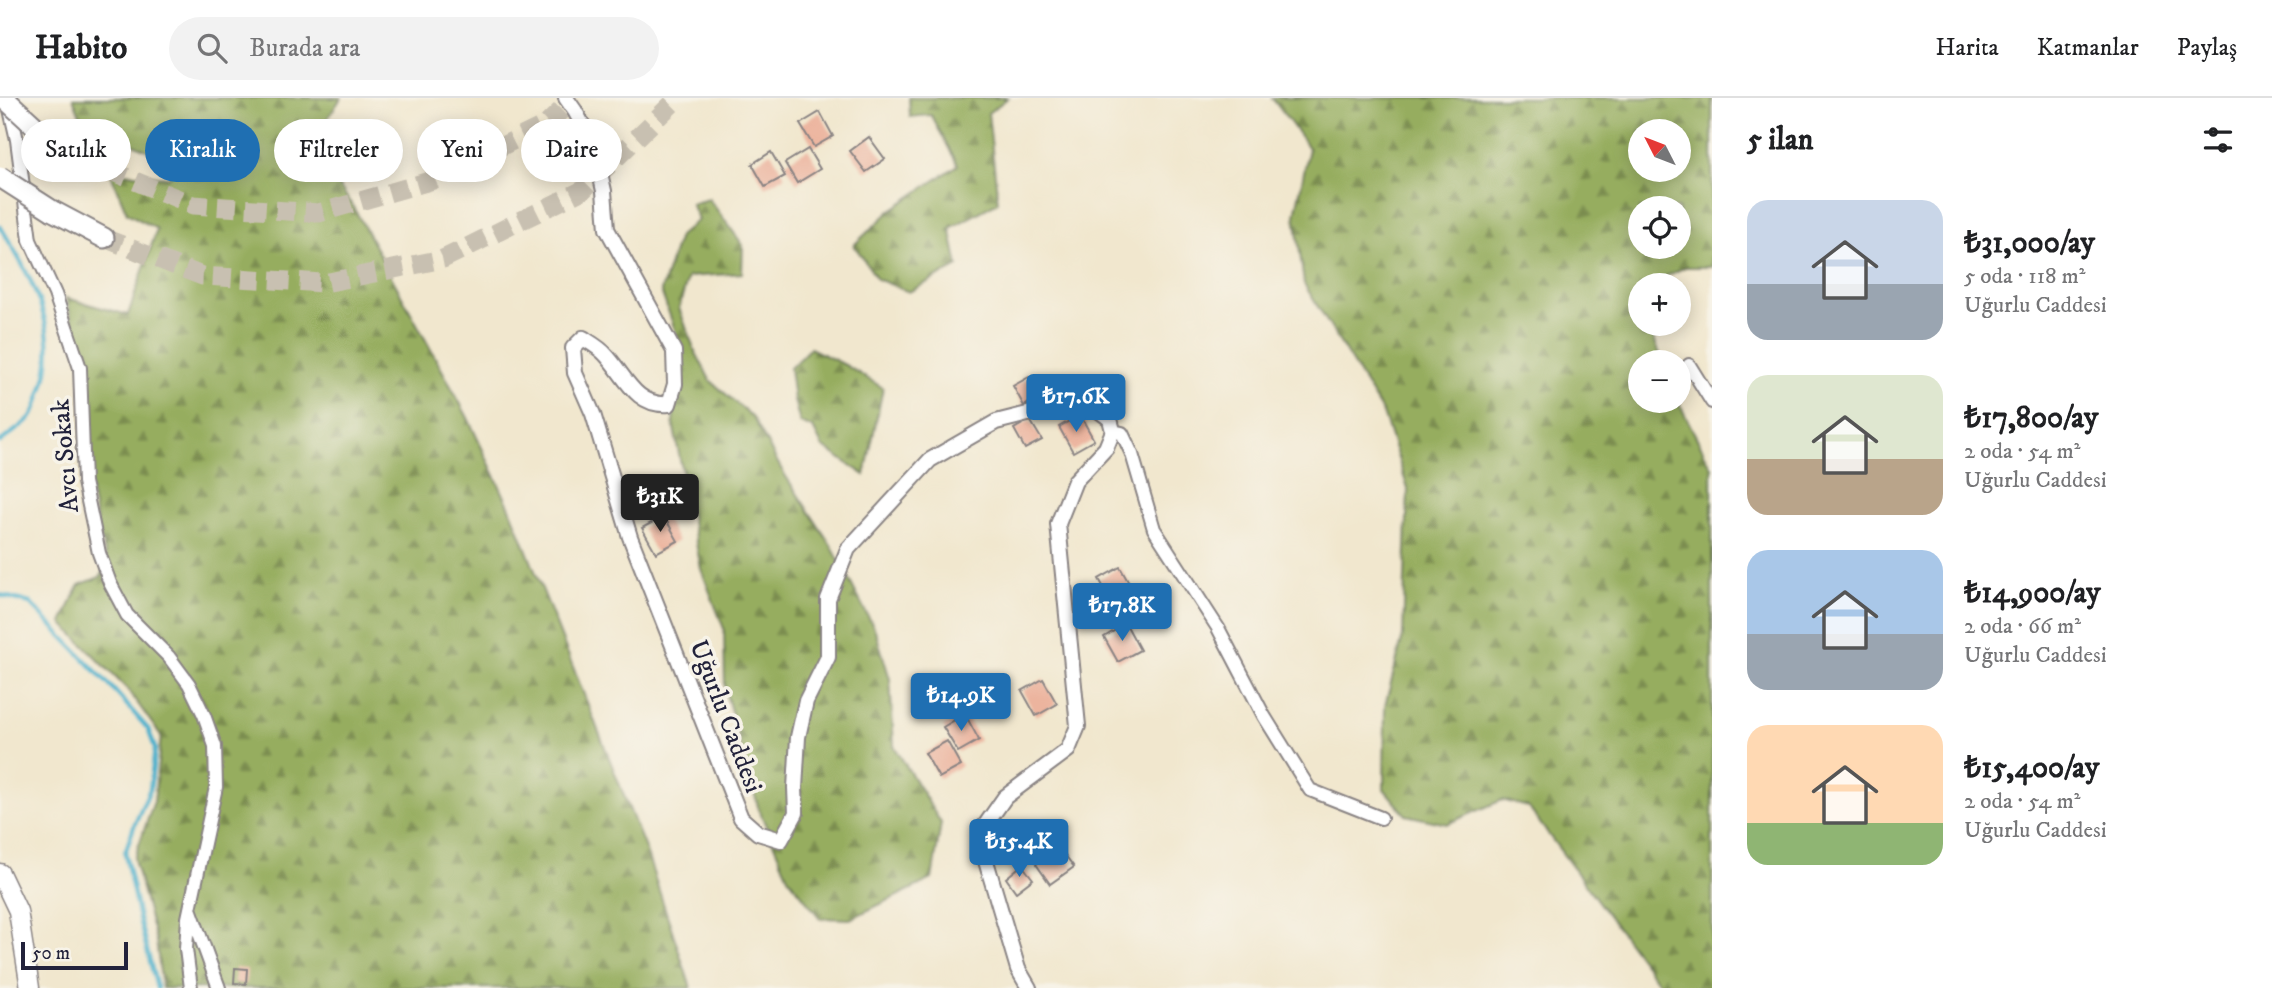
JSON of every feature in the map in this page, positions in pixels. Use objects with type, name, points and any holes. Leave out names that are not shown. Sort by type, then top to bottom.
[{"type":"main road","points":[[6,98],[28,119]]},
{"type":"main road","points":[[0,177],[53,211],[104,238]]},
{"type":"main road","points":[[0,873],[18,911],[30,988]]},
{"type":"street","name":"Avcı Sokak","points":[[6,98],[17,140],[30,240],[55,294],[80,368],[84,482],[99,553],[110,583],[127,615],[169,657],[189,684],[215,746],[216,787],[190,908],[186,949],[191,988]]},
{"type":"street","name":"Uğurlu Caddesi","points":[[566,98],[594,146],[604,191],[607,229],[674,351],[675,384],[669,404],[656,405],[630,388],[606,354],[583,338],[573,348],[575,373],[593,414],[630,537],[741,818],[758,833],[781,841],[796,813],[798,737],[806,701],[828,657],[828,599],[848,549],[930,460],[996,422],[1074,402],[1098,410],[1111,419],[1113,431]]},
{"type":"street","points":[[1691,368],[1712,402]]},
{"type":"street","points":[[1030,988],[1018,969],[983,851],[982,830],[1005,797],[1068,750],[1078,726],[1058,524],[1075,481],[1106,448],[1113,431],[1122,433],[1132,454],[1154,529],[1218,628],[1264,716],[1310,790],[1381,818]]},
{"type":"street","points":[[190,908],[219,988]]},
{"type":"green space","points":[[73,98],[341,98],[327,119],[274,119],[274,182],[337,182],[354,208],[467,416],[510,508],[646,851],[691,988],[162,988],[156,941],[134,859],[154,801],[161,736],[128,690],[62,623],[79,585],[100,577],[108,563],[88,477],[84,365],[66,298],[128,315],[157,229],[127,213],[114,182],[131,182],[131,174],[145,175],[145,182],[260,182],[260,119],[145,119],[145,149],[131,143],[131,119],[82,119]]},
{"type":"green space","points":[[909,98],[1008,98],[988,113],[998,202],[950,228],[958,266],[909,292],[877,279],[854,245],[891,210],[958,165],[931,115],[910,117]]},
{"type":"green space","points":[[1272,98],[1712,98],[1712,267],[1685,267],[1673,273],[1628,273],[1628,336],[1653,336],[1658,350],[1628,350],[1628,413],[1684,413],[1712,468],[1712,988],[1664,988],[1660,985],[1528,807],[1502,800],[1447,824],[1406,815],[1384,789],[1385,706],[1403,636],[1408,489],[1383,413],[1304,284],[1295,215],[1309,148]]},
{"type":"green space","points":[[709,199],[743,245],[742,273],[688,277],[679,308],[695,351],[710,380],[753,418],[783,472],[831,545],[875,630],[890,679],[894,746],[941,823],[932,879],[850,919],[820,918],[788,877],[759,810],[725,690],[724,629],[701,569],[673,423],[680,344],[661,291],[679,236],[698,220],[691,204]]},
{"type":"green space","points":[[810,348],[883,388],[865,475],[822,446],[813,428],[800,423],[790,368]]},
{"type":"building","points":[[820,112],[833,136],[814,147],[800,124]]},
{"type":"building","points":[[869,137],[885,159],[866,172],[850,151]]},
{"type":"building","points":[[808,149],[820,169],[797,183],[785,163]]},
{"type":"building","points":[[771,152],[785,176],[765,187],[752,164]]},
{"type":"building","points":[[1029,377],[1040,396],[1024,406],[1013,386]]},
{"type":"building","points":[[1080,415],[1094,440],[1073,452],[1059,427]]},
{"type":"building","points":[[1030,420],[1042,440],[1025,449],[1014,429]]},
{"type":"building","points":[[664,516],[678,541],[656,553],[642,528]]},
{"type":"building","points":[[1120,567],[1134,592],[1113,604],[1099,579]]},
{"type":"building","points":[[1126,624],[1140,650],[1118,662],[1104,637]]},
{"type":"building","points":[[1043,679],[1057,704],[1036,716],[1022,691]]},
{"type":"building","points":[[965,714],[979,740],[958,752],[943,727]]},
{"type":"building","points":[[947,741],[961,766],[939,778],[925,753]]},
{"type":"building","points":[[1059,847],[1074,867],[1050,884],[1036,864]]},
{"type":"building","points":[[1022,865],[1033,879],[1016,892],[1006,878]]},
{"type":"building","points":[[235,968],[247,969],[246,984],[234,983]]},
{"type":"waterway","points":[[0,226],[33,285],[41,306],[49,348],[47,370],[34,413],[0,442]]},
{"type":"waterway","points":[[0,595],[30,603],[148,729],[155,748],[150,789],[125,853],[157,988]]},
{"type":"tunnel","points":[[131,179],[193,205],[319,213],[433,180],[547,124],[574,98]]},
{"type":"tunnel","points":[[104,238],[202,276],[324,283],[443,259],[583,190],[678,98]]}]
